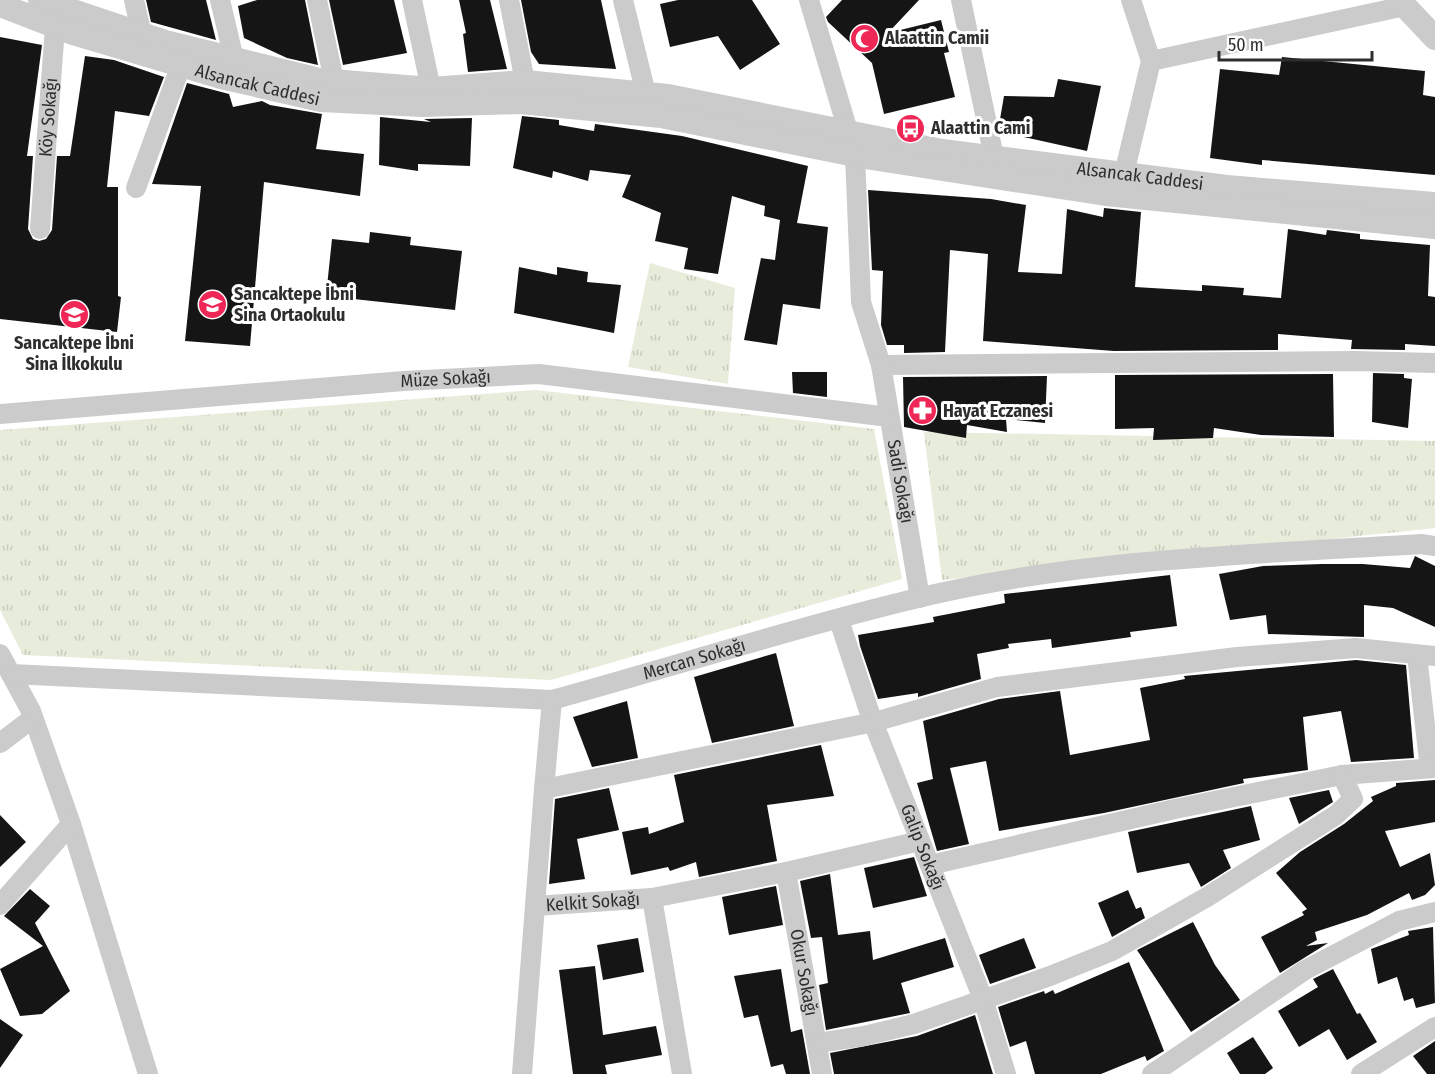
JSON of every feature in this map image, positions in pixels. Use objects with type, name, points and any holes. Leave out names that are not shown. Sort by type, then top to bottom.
[{"type":"street","points":[[134,0],[142,35]]},
{"type":"street","points":[[220,0],[234,59]]},
{"type":"street","points":[[317,0],[334,81]]},
{"type":"street","points":[[412,0],[431,88]]},
{"type":"street","points":[[509,0],[526,93]]},
{"type":"street","points":[[623,0],[646,94]]},
{"type":"street","points":[[809,0],[855,154]]},
{"type":"street","points":[[961,0],[994,157]]},
{"type":"street","points":[[1124,174],[1151,61],[1131,0]]},
{"type":"street","points":[[1151,61],[1402,3],[1435,38]]},
{"type":"street","name":"Alsancak Caddesi","points":[[0,5],[51,10],[319,80],[526,93],[646,94],[942,150],[1227,187],[1435,204]]},
{"type":"street","name":"Alsancak Caddesi","points":[[51,10],[181,65],[321,100],[423,105],[526,93],[662,116],[855,154],[1106,194],[1435,227]]},
{"type":"street","name":"Köy Sokağı","points":[[40,229],[51,10]]},
{"type":"street","points":[[136,188],[181,65]]},
{"type":"street","name":"Sadi Sokağı","points":[[855,154],[861,302],[880,364],[920,598]]},
{"type":"street","points":[[880,364],[1355,361],[1435,363]]},
{"type":"street","name":"Müze Sokağı","points":[[0,414],[404,381],[539,374],[890,417]]},
{"type":"street","name":"Mercan Sokağı","points":[[11,674],[552,700],[920,598],[1038,576],[1196,557],[1421,544],[1435,546]]},
{"type":"street","name":"Galip Sokağı","points":[[839,620],[874,722],[983,999],[1005,1074]]},
{"type":"street","points":[[544,789],[874,722],[997,687],[1237,657],[1356,648],[1426,656],[1429,761],[1435,767]]},
{"type":"street","points":[[0,654],[33,718],[71,824],[148,1074]]},
{"type":"street","points":[[522,1074],[552,700]]},
{"type":"street","points":[[0,743],[33,718]]},
{"type":"street","points":[[930,865],[1164,812],[1342,775],[1435,767]]},
{"type":"street","points":[[818,1043],[864,1036],[914,1024],[1112,951],[1207,897],[1336,815],[1353,799],[1342,775]]},
{"type":"street","points":[[0,904],[71,824]]},
{"type":"street","name":"Kelkit Sokağı","points":[[535,906],[652,898],[786,872],[920,840]]},
{"type":"street","name":"Okur Sokağı","points":[[786,872],[822,1074]]},
{"type":"street","points":[[652,898],[682,1074]]},
{"type":"street","points":[[1152,1074],[1305,970],[1399,921],[1435,912]]},
{"type":"street","points":[[1361,1074],[1435,1027]]},
{"type":"green space","points":[[650,263],[735,288],[728,384],[628,367]]},
{"type":"green space","points":[[536,390],[874,429],[902,579],[551,680],[23,655],[0,610],[0,430]]},
{"type":"green space","points":[[924,432],[1435,441],[1435,528],[942,580]]},
{"type":"building","points":[[146,0],[206,0],[216,40],[151,22]]},
{"type":"building","points":[[257,0],[305,0],[318,65],[287,58],[244,38],[238,6]]},
{"type":"building","points":[[329,0],[394,0],[407,53],[343,65]]},
{"type":"building","points":[[459,0],[490,0],[507,69],[468,72],[463,34],[466,33]]},
{"type":"building","points":[[521,0],[601,0],[616,69],[539,64],[531,52]]},
{"type":"building","points":[[678,0],[752,0],[780,44],[740,70],[718,36],[670,47],[660,4]]},
{"type":"building","points":[[842,0],[919,0],[888,33],[941,20],[949,52],[944,53],[955,97],[884,114],[872,63],[828,22],[826,17]]},
{"type":"building","points":[[0,37],[42,45],[27,156],[33,156],[28,229],[33,239],[39,241],[46,239],[52,230],[57,156],[70,156],[85,56],[114,60],[164,77],[149,116],[115,111],[107,187],[118,187],[118,296],[121,297],[117,332],[0,319]]},
{"type":"building","points":[[1282,57],[1425,71],[1423,95],[1435,97],[1435,175],[1262,160],[1262,165],[1210,158],[1220,69],[1279,75]]},
{"type":"building","points":[[1058,79],[1101,86],[1087,151],[1001,132],[999,125],[1004,96],[1054,97]]},
{"type":"building","points":[[187,83],[229,94],[233,107],[262,101],[270,105],[322,114],[316,149],[364,154],[360,196],[264,182],[250,346],[185,341],[201,186],[152,184]]},
{"type":"building","points":[[522,116],[559,120],[559,125],[594,131],[595,124],[682,136],[808,166],[797,223],[828,227],[820,309],[783,304],[777,345],[744,340],[761,258],[775,260],[780,220],[764,216],[765,206],[732,196],[718,274],[684,269],[688,248],[655,241],[661,213],[622,197],[631,175],[590,170],[588,181],[553,171],[552,178],[513,168]]},
{"type":"building","points":[[380,117],[431,122],[424,119],[472,118],[470,166],[418,164],[418,171],[379,165]]},
{"type":"building","points":[[868,190],[991,199],[1026,205],[1018,272],[1062,274],[1067,209],[1103,217],[1104,208],[1141,212],[1135,287],[1202,291],[1202,285],[1244,288],[1243,295],[1281,298],[1288,229],[1326,235],[1327,230],[1360,234],[1360,239],[1430,245],[1428,296],[1435,297],[1435,346],[1405,344],[1405,350],[1351,349],[1352,340],[1278,334],[1278,350],[1114,351],[983,341],[988,254],[950,250],[945,352],[904,353],[904,345],[887,345],[881,325],[883,271],[872,270]]},
{"type":"building","points":[[370,232],[411,237],[410,245],[462,251],[455,310],[326,296],[332,239],[369,243]]},
{"type":"building","points":[[519,267],[557,275],[557,267],[588,272],[587,282],[621,285],[614,333],[514,313]]},
{"type":"building","points":[[792,372],[827,372],[827,397],[793,393]]},
{"type":"building","points":[[1373,373],[1404,374],[1404,378],[1412,379],[1408,428],[1372,422]]},
{"type":"building","points":[[1333,374],[1334,437],[1261,435],[1214,428],[1213,438],[1153,440],[1154,428],[1115,429],[1115,375]]},
{"type":"building","points":[[1047,376],[1045,423],[1006,419],[1007,432],[967,425],[966,438],[904,427],[903,377]]},
{"type":"building","points":[[1415,556],[1435,566],[1435,627],[1393,608],[1364,605],[1364,637],[1268,634],[1266,615],[1230,620],[1219,574],[1263,566],[1322,564],[1363,564],[1410,568]]},
{"type":"building","points":[[1170,575],[1177,626],[1130,632],[1131,637],[1052,648],[1051,639],[1008,644],[1009,648],[977,654],[981,679],[918,697],[918,693],[878,699],[860,646],[858,635],[934,622],[933,617],[1005,603],[1004,594]]},
{"type":"building","points":[[776,653],[794,726],[712,743],[694,677]]},
{"type":"building","points":[[1356,660],[1406,665],[1414,758],[1351,762],[1341,711],[1303,717],[1308,770],[1243,779],[1244,783],[1104,813],[999,831],[986,761],[950,768],[969,844],[937,851],[917,783],[933,779],[923,721],[999,699],[1060,691],[1070,755],[1150,740],[1140,688],[1185,679],[1184,676]]},
{"type":"building","points":[[627,701],[638,758],[592,767],[573,717]]},
{"type":"building","points":[[821,745],[834,796],[767,805],[777,861],[699,877],[696,862],[670,871],[668,867],[631,875],[622,832],[648,827],[649,834],[684,822],[674,775]]},
{"type":"building","points":[[1435,780],[1435,822],[1385,831],[1400,867],[1430,853],[1435,885],[1425,895],[1412,900],[1409,893],[1367,915],[1315,932],[1317,940],[1306,946],[1328,943],[1280,973],[1261,937],[1304,915],[1302,912],[1307,909],[1276,873],[1300,852],[1344,824],[1373,801],[1371,797],[1396,786],[1396,783]]},
{"type":"building","points":[[609,788],[619,830],[577,839],[585,879],[549,884],[555,799]]},
{"type":"building","points":[[1329,790],[1333,802],[1299,824],[1289,798]]},
{"type":"building","points":[[1251,806],[1260,840],[1223,850],[1231,868],[1201,887],[1189,863],[1137,873],[1128,832]]},
{"type":"building","points":[[0,815],[26,842],[0,867]]},
{"type":"building","points":[[914,857],[927,896],[873,908],[864,868]]},
{"type":"building","points":[[830,874],[838,935],[870,931],[873,960],[945,938],[954,967],[901,983],[910,1013],[826,1030],[819,985],[828,983],[822,937],[811,938],[800,881]]},
{"type":"building","points":[[776,886],[783,925],[729,935],[722,897]]},
{"type":"building","points":[[30,889],[50,906],[35,923],[70,991],[42,1014],[20,1016],[0,969],[43,946],[4,916]]},
{"type":"building","points":[[1128,890],[1136,909],[1141,907],[1145,918],[1112,937],[1098,903]]},
{"type":"building","points":[[1193,922],[1215,965],[1240,1000],[1191,1032],[1137,950]]},
{"type":"building","points":[[1433,927],[1435,1003],[1416,1008],[1413,998],[1404,1001],[1397,977],[1378,984],[1371,949],[1409,935],[1408,931]]},
{"type":"building","points":[[638,938],[644,972],[603,980],[597,945]]},
{"type":"building","points":[[1024,938],[1036,968],[990,984],[979,955]]},
{"type":"building","points":[[1129,962],[1164,1051],[1147,1061],[1145,1056],[1101,1074],[1035,1074],[1026,1041],[1010,1047],[998,1007],[1044,991],[1045,994],[1053,990],[1055,994]]},
{"type":"building","points":[[595,966],[603,1035],[656,1026],[662,1055],[605,1065],[607,1074],[573,1074],[559,970]]},
{"type":"building","points":[[781,969],[791,1032],[802,1029],[810,1074],[786,1074],[783,1064],[771,1067],[758,1015],[744,1018],[734,976]]},
{"type":"building","points":[[1333,969],[1357,1014],[1360,1013],[1377,1042],[1347,1060],[1329,1029],[1299,1047],[1278,1011],[1318,987],[1313,979]]},
{"type":"building","points":[[975,1015],[993,1074],[834,1074],[830,1053],[917,1036]]},
{"type":"building","points":[[0,1019],[23,1035],[0,1068]]},
{"type":"building","points":[[1253,1037],[1273,1068],[1265,1074],[1240,1074],[1227,1053]]},
{"type":"building","points":[[1435,1041],[1435,1074],[1427,1074],[1413,1056]]},
{"type":"place","name":"Alaattin Camii","points":[[864,38]]},
{"type":"place","name":"Alaattin Cami","points":[[910,128]]},
{"type":"place","name":"Sancaktepe İbni Sina Ortaokulu","points":[[213,304]]},
{"type":"place","name":"Sancaktepe İbni Sina İlkokulu","points":[[74,314]]},
{"type":"place","name":"Hayat Eczanesi","points":[[922,411]]}]
